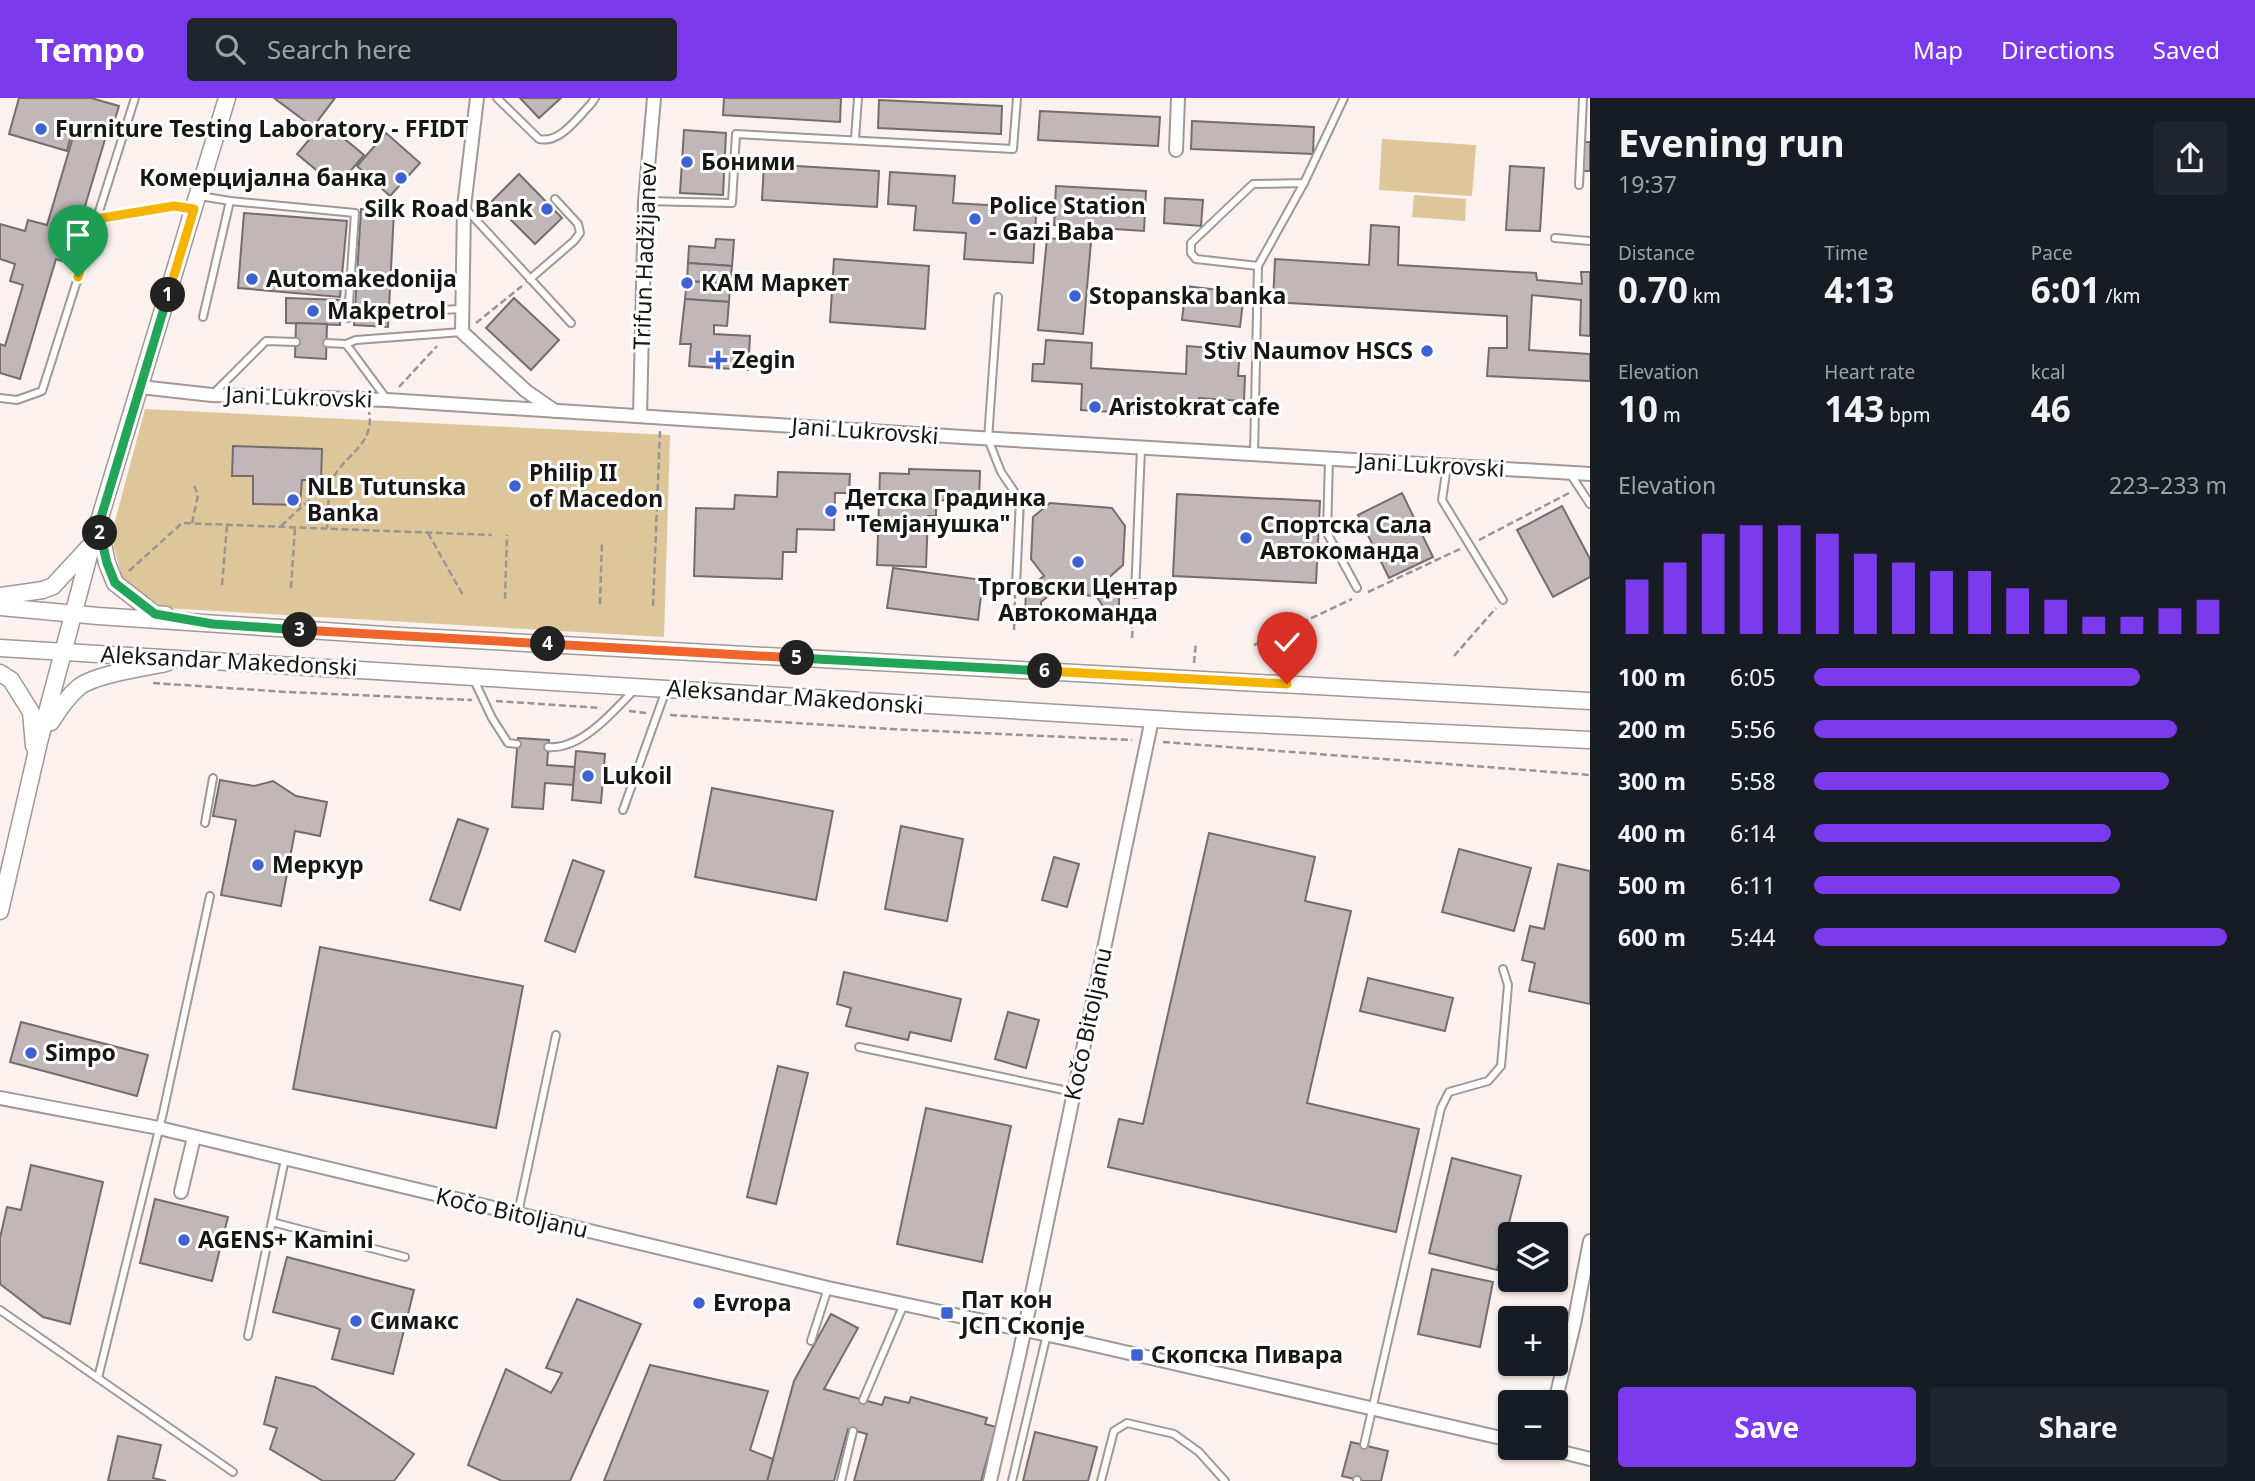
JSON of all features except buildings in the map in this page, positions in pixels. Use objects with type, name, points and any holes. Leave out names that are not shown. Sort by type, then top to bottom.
[{"type":"street","points":[[0,911],[40,739],[92,544],[227,98]]},
{"type":"street","points":[[477,98],[464,207],[462,332],[526,391],[555,411]]},
{"type":"street","name":"Trifun Hadžijanev","points":[[640,415],[645,201],[654,98]]},
{"type":"street","points":[[1176,150],[1178,98]]},
{"type":"street","name":"Jani Lukrovski","points":[[141,387],[212,395],[387,400],[1590,474]]},
{"type":"street","points":[[99,524],[107,563],[115,583],[155,614],[213,624]]},
{"type":"street","points":[[0,596],[53,586],[92,544]]},
{"type":"street","name":"Aleksandar Makedonski","points":[[0,607],[399,636],[1590,701]]},
{"type":"street","name":"Aleksandar Makedonski","points":[[0,648],[1152,719],[1590,740]]},
{"type":"street","points":[[40,739],[61,705],[82,685],[114,674],[188,659]]},
{"type":"street","points":[[0,673],[12,680],[31,712],[35,761]]},
{"type":"street","name":"Kočo Bitoljanu","points":[[990,1481],[1152,719]]},
{"type":"street","points":[[1549,737],[1590,747]]},
{"type":"street","name":"Kočo Bitoljanu","points":[[0,1098],[159,1128],[828,1288],[1024,1329],[1498,1437]]},
{"type":"street","points":[[181,1192],[194,1137]]},
{"type":"street","points":[[1558,1390],[1590,1241]]},
{"type":"street","points":[[1568,1454],[1590,1459]]},
{"type":"lane","points":[[0,398],[17,401],[42,391],[135,98]]},
{"type":"lane","points":[[497,98],[539,139],[546,140],[559,135],[595,98]]},
{"type":"lane","points":[[855,139],[858,98]]},
{"type":"lane","points":[[645,201],[733,203],[736,134],[1013,149],[1017,98]]},
{"type":"lane","points":[[1254,454],[1258,266],[1304,183],[1344,98]]},
{"type":"lane","points":[[1579,185],[1583,98]]},
{"type":"lane","points":[[1258,266],[1196,259],[1191,253],[1191,243],[1253,184],[1304,183]]},
{"type":"lane","points":[[530,279],[580,233],[578,223],[555,199]]},
{"type":"lane","points":[[96,219],[196,202],[230,201],[355,213],[348,318]]},
{"type":"lane","points":[[204,317],[230,201]]},
{"type":"lane","points":[[464,207],[571,323]]},
{"type":"lane","points":[[1555,238],[1590,241]]},
{"type":"lane","points":[[998,297],[988,439],[1001,472],[1020,500],[1016,584]]},
{"type":"lane","points":[[395,312],[462,309]]},
{"type":"lane","points":[[327,343],[346,344],[356,340],[462,332]]},
{"type":"lane","points":[[212,395],[266,341],[296,342]]},
{"type":"lane","points":[[346,344],[387,400]]},
{"type":"lane","points":[[1135,594],[1141,447]]},
{"type":"lane","points":[[1329,459],[1327,533],[1357,588]]},
{"type":"lane","points":[[1447,466],[1443,500],[1503,600]]},
{"type":"lane","points":[[1570,473],[1590,504]]},
{"type":"lane","points":[[473,676],[492,719],[508,743],[517,744]]},
{"type":"lane","points":[[548,747],[559,748],[596,729],[638,687]]},
{"type":"lane","points":[[623,810],[667,689]]},
{"type":"lane","points":[[205,823],[213,778]]},
{"type":"lane","points":[[98,1378],[159,1128],[210,896]]},
{"type":"lane","points":[[1364,1446],[1441,1108],[1449,1092],[1488,1081],[1502,1066],[1507,985],[1503,969]]},
{"type":"lane","points":[[518,1215],[555,1035]]},
{"type":"lane","points":[[859,1047],[1073,1092]]},
{"type":"lane","points":[[248,1336],[285,1159]]},
{"type":"lane","points":[[272,1222],[405,1257]]},
{"type":"lane","points":[[811,1341],[828,1288]]},
{"type":"lane","points":[[863,1400],[904,1304]]},
{"type":"lane","points":[[0,1310],[233,1472]]},
{"type":"lane","points":[[1012,1481],[1047,1335]]},
{"type":"lane","points":[[1101,1481],[1114,1431],[1127,1423],[1174,1434],[1199,1452],[1225,1481]]},
{"type":"lane","points":[[841,1481],[853,1431]]},
{"type":"path","points":[[387,400],[439,343],[481,319],[530,279]]},
{"type":"path","points":[[281,526],[332,480],[362,445],[371,424],[368,400]]},
{"type":"path","points":[[653,607],[661,417]]},
{"type":"path","points":[[327,528],[332,480]]},
{"type":"path","points":[[192,523],[198,495],[193,483]]},
{"type":"path","points":[[1254,645],[1470,545],[1581,488]]},
{"type":"path","points":[[115,583],[182,523],[492,535]]},
{"type":"path","points":[[222,585],[227,524]]},
{"type":"path","points":[[290,588],[295,528]]},
{"type":"path","points":[[427,532],[464,597]]},
{"type":"path","points":[[505,599],[507,535]]},
{"type":"path","points":[[600,604],[602,541]]},
{"type":"path","points":[[1014,630],[1016,584]]},
{"type":"path","points":[[1132,638],[1135,594]]},
{"type":"path","points":[[1454,656],[1503,600]]},
{"type":"path","points":[[150,683],[483,700],[877,729],[1147,741],[1590,775]]},
{"type":"shaded area","points":[[1382,139],[1476,145],[1472,196],[1379,190]]},
{"type":"shaded area","points":[[1414,195],[1466,199],[1465,221],[1412,217]]},
{"type":"shaded area","points":[[145,409],[670,435],[664,637],[164,608],[122,578],[111,536]]},
{"type":"place","name":"Furniture Testing Laboratory - FFIDT","points":[[41,129]]},
{"type":"place","name":"Боними","points":[[687,162]]},
{"type":"place","name":"Комерцијална банка","points":[[401,178]]},
{"type":"place","name":"Silk Road Bank","points":[[547,209]]},
{"type":"place","name":"Police Station - Gazi Baba","points":[[975,219]]},
{"type":"place","name":"Automakedonija","points":[[252,279]]},
{"type":"place","name":"КАМ Маркет","points":[[687,283]]},
{"type":"place","name":"Stopanska banka","points":[[1075,296]]},
{"type":"place","name":"Makpetrol","points":[[313,311]]},
{"type":"place","name":"Stiv Naumov HSCS","points":[[1427,351]]},
{"type":"place","name":"Zegin","points":[[718,360]]},
{"type":"place","name":"Aristokrat cafe","points":[[1095,407]]},
{"type":"place","name":"Philip II of Macedon","points":[[515,486]]},
{"type":"place","name":"NLB Tutunska Banka","points":[[293,500]]},
{"type":"place","name":"Детска Градинка \"Темјанушка\"","points":[[831,511]]},
{"type":"place","name":"Спортска Сала Автокоманда","points":[[1246,538]]},
{"type":"place","name":"Трговски Центар Автокоманда","points":[[1078,562]]},
{"type":"place","name":"Lukoil","points":[[588,776]]},
{"type":"place","name":"Меркур","points":[[258,865]]},
{"type":"place","name":"Simpo","points":[[31,1053]]},
{"type":"place","name":"AGENS+ Kamini","points":[[184,1240]]},
{"type":"place","name":"Evropa","points":[[699,1303]]},
{"type":"place","name":"Пат кон ЈСП Скопје","points":[[947,1313]]},
{"type":"place","name":"Симакс","points":[[356,1321]]},
{"type":"place","name":"Скопска Пивара","points":[[1137,1355]]},
{"type":"route","points":[[78,277],[96,219],[174,206],[194,209],[99,524],[107,563],[115,583],[155,614],[213,624],[399,636],[1287,684]]}]
